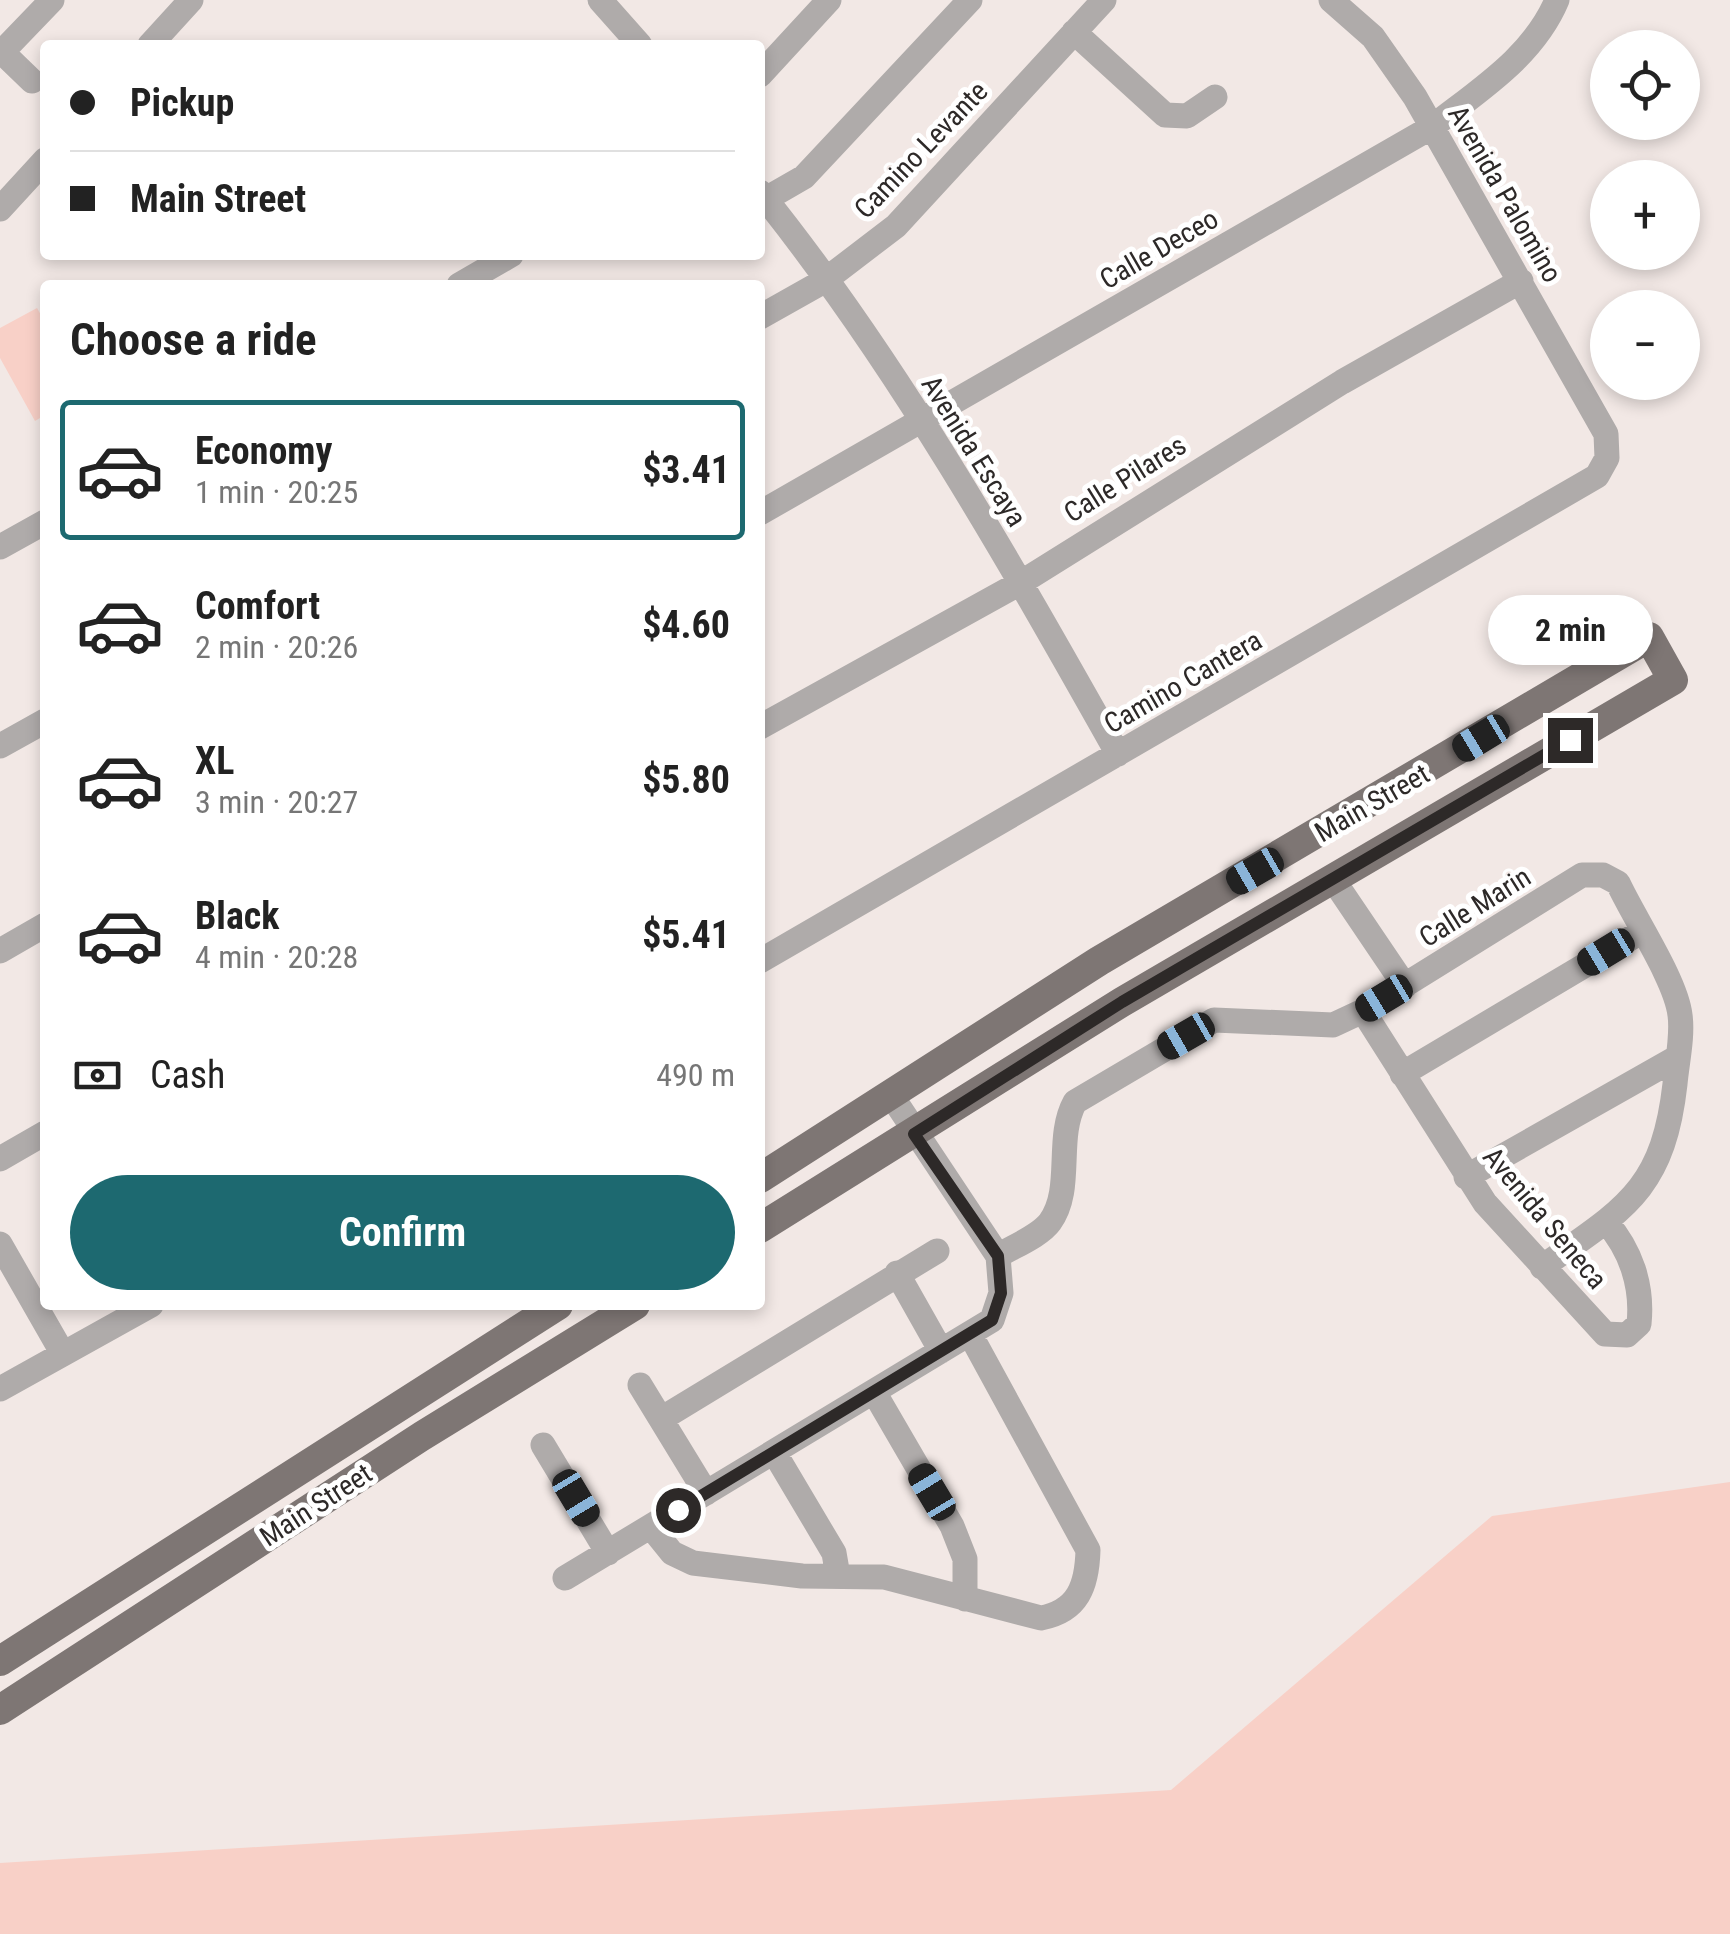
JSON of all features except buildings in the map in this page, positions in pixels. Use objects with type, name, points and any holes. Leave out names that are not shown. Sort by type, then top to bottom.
[{"type":"main road","name":"Main Street","points":[[765,1175],[1099,961],[1649,637],[1673,680],[1122,1002],[765,1225]]},
{"type":"main road","name":"Main Street","points":[[0,1661],[550,1310]]},
{"type":"main road","name":"Main Street","points":[[0,1710],[422,1436],[628,1310]]},
{"type":"street","points":[[32,81],[1,51],[52,0]]},
{"type":"street","points":[[155,40],[191,0]]},
{"type":"street","points":[[600,0],[636,40]]},
{"type":"street","points":[[765,69],[830,0]]},
{"type":"street","points":[[765,194],[804,176],[970,0]]},
{"type":"street","name":"Camino Levante","points":[[765,314],[824,280],[896,226],[1104,0]]},
{"type":"street","name":"Avenida Palomino","points":[[1332,0],[1374,38],[1396,66],[1606,434]]},
{"type":"street","name":"Calle Deceo","points":[[765,511],[1432,127],[1517,60],[1547,24],[1557,0]]},
{"type":"street","points":[[1074,32],[1165,115],[1187,116],[1215,96]]},
{"type":"street","points":[[0,209],[40,165]]},
{"type":"street","name":"Avenida Escaya","points":[[765,198],[921,420],[1022,582],[1118,754]]},
{"type":"street","points":[[467,280],[502,260]]},
{"type":"street","name":"Calle Pilares","points":[[765,724],[1022,582],[1342,382],[1521,281]]},
{"type":"street","name":"Camino Cantera","points":[[765,958],[1596,476],[1606,458],[1606,434]]},
{"type":"street","points":[[0,548],[40,525]]},
{"type":"street","points":[[0,746],[40,723]]},
{"type":"street","name":"Calle Marin","points":[[998,1256],[1049,1224],[1058,1203],[1065,1120],[1075,1102],[1214,1020],[1333,1024],[1405,986],[1582,875],[1603,874],[1618,882],[1640,932]]},
{"type":"street","points":[[1332,878],[1405,986]]},
{"type":"street","points":[[0,951],[40,929]]},
{"type":"street","points":[[1402,1074],[1640,932],[1673,990],[1681,1016],[1666,1138],[1644,1186],[1606,1222],[1542,1266]]},
{"type":"street","name":"Avenida Seneca","points":[[1363,1011],[1466,1177],[1605,1334],[1626,1336],[1640,1324],[1641,1305],[1627,1245],[1606,1222]]},
{"type":"street","points":[[1466,1177],[1678,1057]]},
{"type":"street","points":[[565,1578],[992,1320],[1001,1293],[998,1256],[891,1095]]},
{"type":"street","points":[[0,1159],[40,1137]]},
{"type":"street","points":[[0,1244],[63,1354]]},
{"type":"street","points":[[661,1418],[937,1251]]},
{"type":"street","points":[[897,1274],[941,1352]]},
{"type":"street","points":[[0,1389],[142,1310]]},
{"type":"street","points":[[651,1527],[672,1553],[693,1563],[884,1577],[1041,1618],[1061,1614],[1077,1602],[1088,1574],[1088,1550],[970,1334]]},
{"type":"street","points":[[640,1385],[706,1493]]},
{"type":"street","points":[[874,1392],[952,1526],[965,1559],[964,1598]]},
{"type":"street","points":[[543,1444],[608,1552]]},
{"type":"street","points":[[774,1452],[834,1553],[838,1576]]},
{"type":"shaded area","points":[[37,308],[40,313],[40,418],[35,421],[0,358],[0,328]]},
{"type":"shaded area","points":[[1730,1482],[1730,1934],[0,1934],[0,1863],[1171,1790],[1492,1516]]},
{"type":"route","points":[[678,1510],[992,1320],[1001,1293],[998,1256],[914,1134],[1122,1002],[1570,740]]}]
